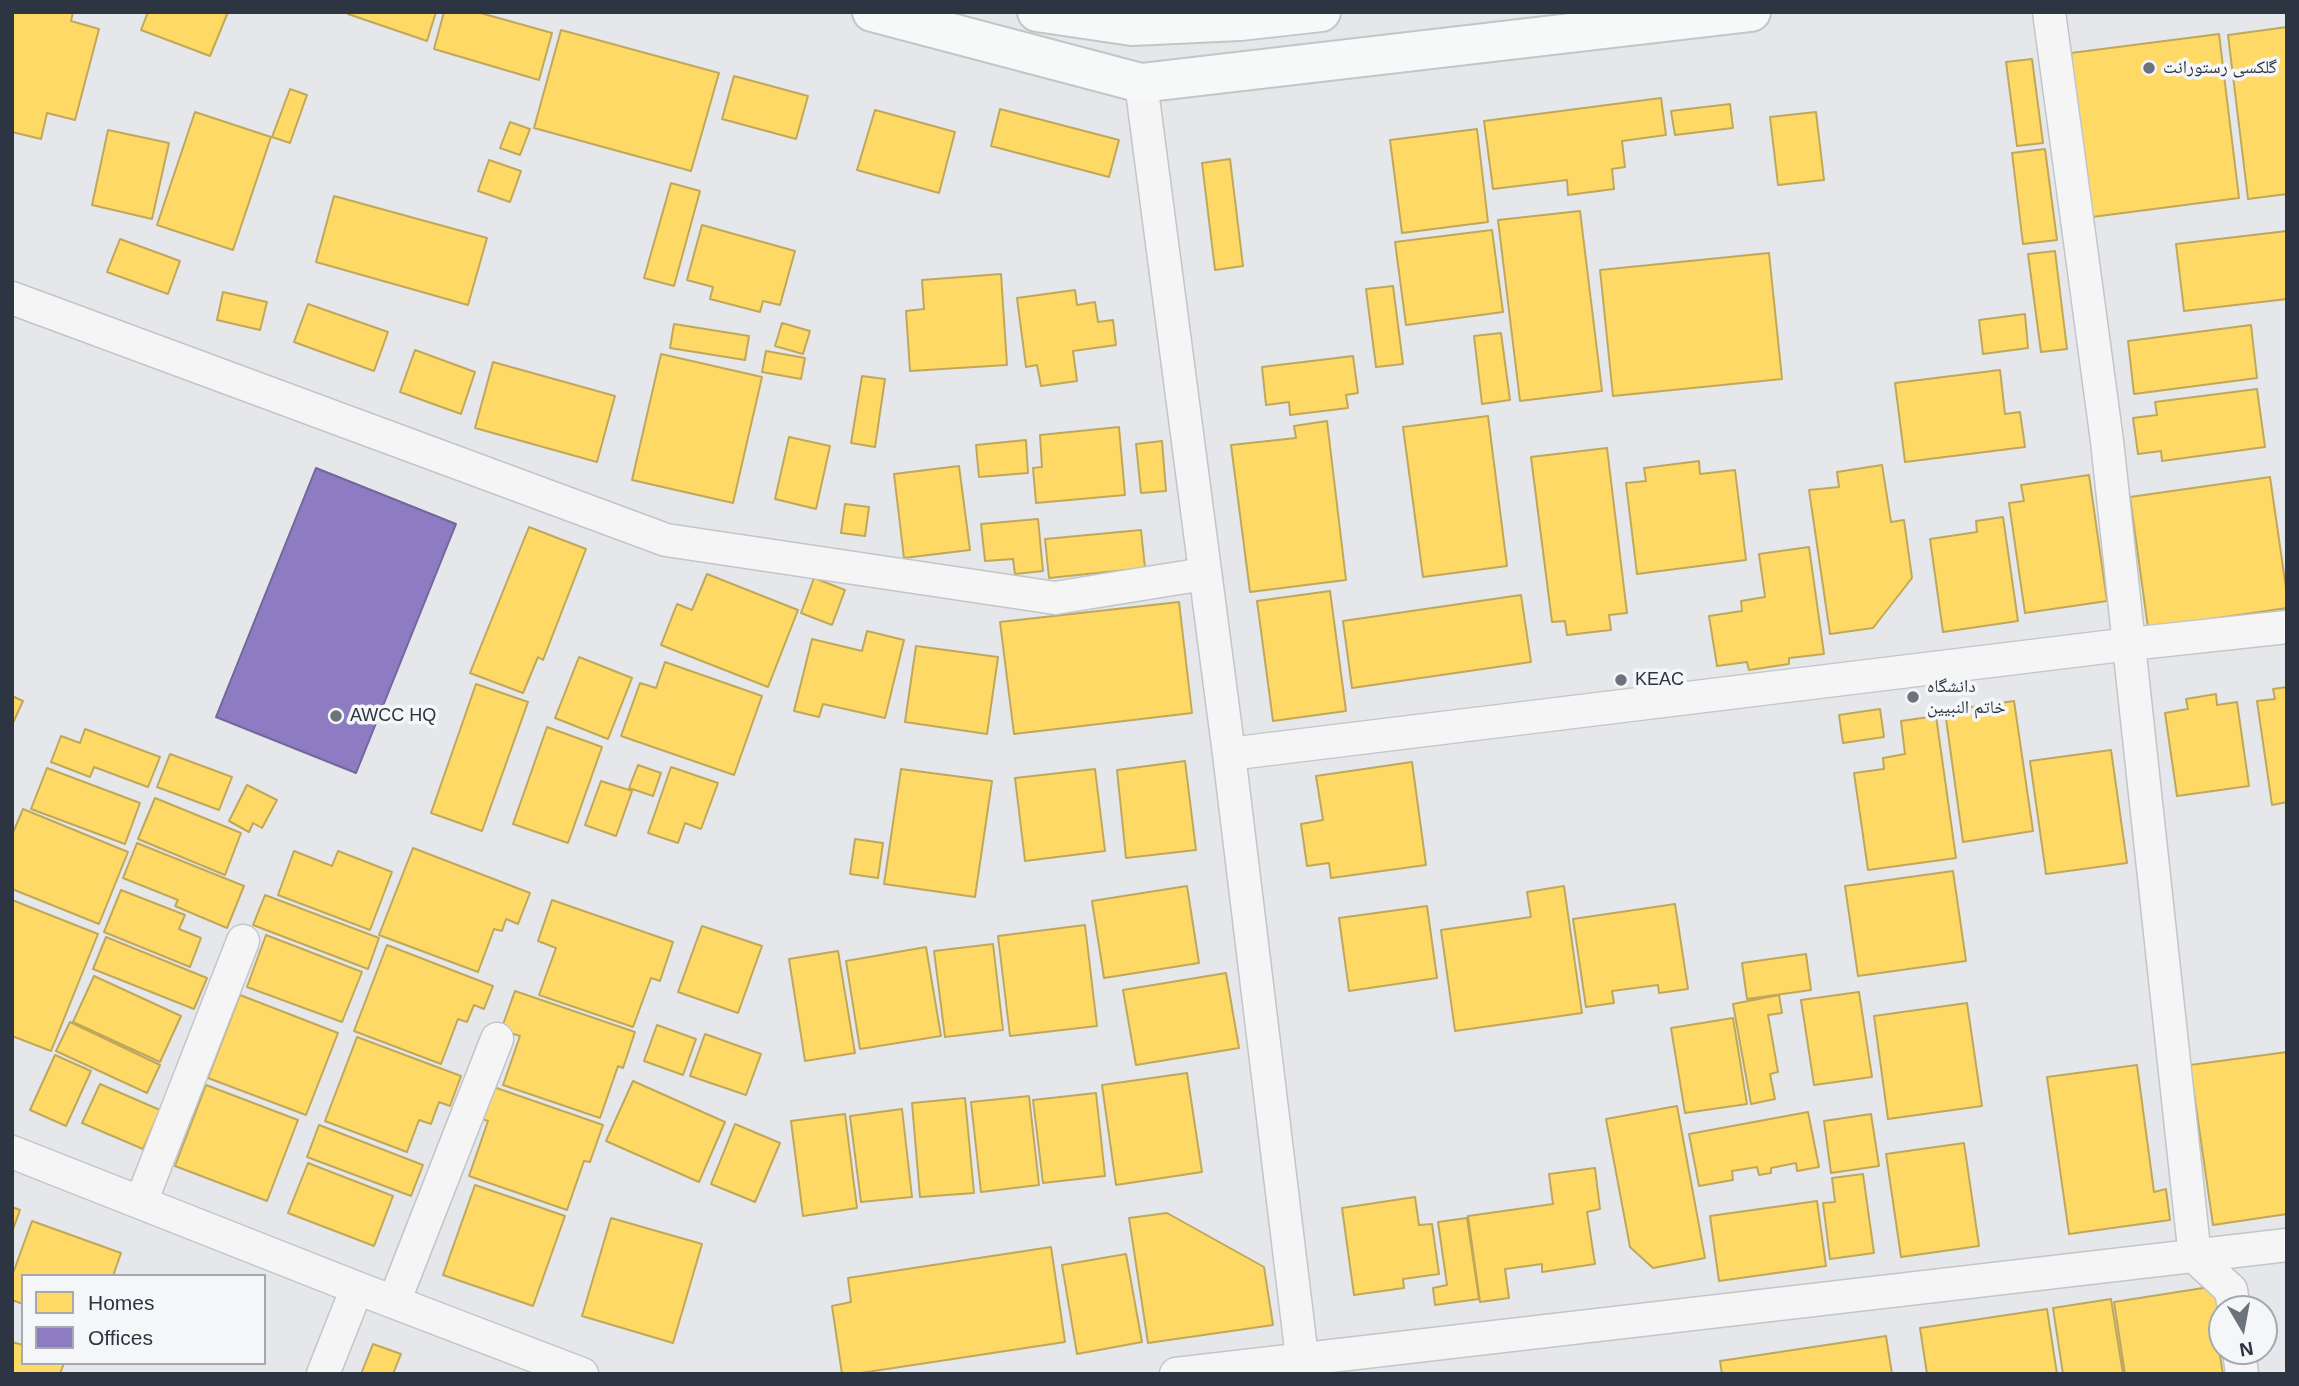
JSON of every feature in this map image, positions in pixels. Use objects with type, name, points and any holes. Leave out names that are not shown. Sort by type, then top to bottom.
[{"type":"main road","points":[[872,12],[1141,83],[1751,12]]},
{"type":"main road","points":[[1037,12],[1132,26],[1240,21],[1321,12]]},
{"type":"street","points":[[2049,12],[2105,427],[2195,1257],[2231,1290],[2232,1295]]},
{"type":"street","points":[[1141,83],[1203,573],[1229,754],[1304,1367]]},
{"type":"street","points":[[12,298],[666,540],[1055,598],[1203,573]]},
{"type":"street","points":[[1229,754],[2287,627]]},
{"type":"street","points":[[141,1202],[243,941]]},
{"type":"street","points":[[394,1302],[497,1039]]},
{"type":"street","points":[[12,1152],[582,1374]]},
{"type":"street","points":[[1176,1374],[1304,1367],[2287,1245]]},
{"type":"street","points":[[323,1374],[357,1288]]},
{"type":"building: Homes","points":[[12,12],[73,12],[71,21],[99,29],[75,120],[47,113],[41,139],[12,132]]},
{"type":"building: Homes","points":[[148,12],[228,12],[210,56],[141,30]]},
{"type":"building: Homes","points":[[436,12],[427,41],[348,14]]},
{"type":"building: Homes","points":[[444,12],[477,12],[552,33],[539,80],[434,49]]},
{"type":"building: Homes","points":[[2287,27],[2287,194],[2248,199],[2228,35]]},
{"type":"building: Homes","points":[[561,30],[719,73],[691,171],[534,128]]},
{"type":"building: Homes","points":[[2219,34],[2239,198],[2092,217],[2071,53]]},
{"type":"building: Homes","points":[[2032,59],[2043,143],[2017,146],[2006,62]]},
{"type":"building: Homes","points":[[734,76],[808,96],[796,139],[722,119]]},
{"type":"building: Homes","points":[[290,89],[307,95],[290,143],[272,137]]},
{"type":"building: Homes","points":[[1661,98],[1666,135],[1622,141],[1625,167],[1612,169],[1614,189],[1568,195],[1567,180],[1493,189],[1484,121]]},
{"type":"building: Homes","points":[[1730,104],[1733,128],[1675,135],[1671,111]]},
{"type":"building: Homes","points":[[1000,109],[1119,140],[1109,177],[991,146]]},
{"type":"building: Homes","points":[[875,110],[955,132],[939,193],[857,170]]},
{"type":"building: Homes","points":[[195,112],[271,137],[233,250],[157,225]]},
{"type":"building: Homes","points":[[1816,112],[1824,180],[1778,185],[1770,117]]},
{"type":"building: Homes","points":[[510,122],[530,129],[520,155],[500,148]]},
{"type":"building: Homes","points":[[1477,129],[1488,222],[1402,233],[1390,140]]},
{"type":"building: Homes","points":[[108,130],[169,143],[152,219],[92,205]]},
{"type":"building: Homes","points":[[2045,149],[2057,240],[2023,244],[2012,153]]},
{"type":"building: Homes","points":[[1230,159],[1243,266],[1215,270],[1202,163]]},
{"type":"building: Homes","points":[[489,160],[521,171],[510,202],[478,191]]},
{"type":"building: Homes","points":[[671,183],[700,191],[674,286],[644,278]]},
{"type":"building: Homes","points":[[334,196],[487,238],[468,305],[316,262]]},
{"type":"building: Homes","points":[[1580,211],[1602,391],[1520,401],[1498,220]]},
{"type":"building: Homes","points":[[702,225],[795,251],[780,305],[763,301],[760,312],[710,299],[713,287],[687,280]]},
{"type":"building: Homes","points":[[1492,230],[1503,312],[1406,325],[1395,242]]},
{"type":"building: Homes","points":[[2287,231],[2287,299],[2184,311],[2176,244]]},
{"type":"building: Homes","points":[[120,239],[180,261],[168,294],[107,272]]},
{"type":"building: Homes","points":[[2055,251],[2067,349],[2041,352],[2028,254]]},
{"type":"building: Homes","points":[[1769,253],[1782,379],[1613,396],[1600,270]]},
{"type":"building: Homes","points":[[1001,274],[1007,365],[910,371],[906,311],[924,309],[922,280]]},
{"type":"building: Homes","points":[[1393,286],[1403,364],[1376,367],[1366,289]]},
{"type":"building: Homes","points":[[1075,290],[1077,305],[1095,302],[1098,322],[1113,320],[1116,345],[1073,351],[1077,381],[1041,386],[1037,365],[1026,367],[1017,298]]},
{"type":"building: Homes","points":[[223,292],[267,302],[260,330],[217,320]]},
{"type":"building: Homes","points":[[308,304],[388,332],[374,371],[294,342]]},
{"type":"building: Homes","points":[[2025,314],[2028,348],[1983,354],[1979,320]]},
{"type":"building: Homes","points":[[782,323],[810,331],[803,354],[775,346]]},
{"type":"building: Homes","points":[[674,324],[749,336],[745,360],[670,348]]},
{"type":"building: Homes","points":[[2251,325],[2257,378],[2134,394],[2128,341]]},
{"type":"building: Homes","points":[[1501,333],[1510,400],[1482,404],[1474,336]]},
{"type":"building: Homes","points":[[415,350],[475,372],[461,414],[400,392]]},
{"type":"building: Homes","points":[[766,351],[805,358],[801,379],[762,372]]},
{"type":"building: Homes","points":[[661,354],[762,377],[733,503],[632,480]]},
{"type":"building: Homes","points":[[1353,356],[1358,393],[1346,395],[1348,408],[1290,415],[1289,402],[1266,405],[1262,367]]},
{"type":"building: Homes","points":[[493,362],[615,396],[597,462],[475,428]]},
{"type":"building: Homes","points":[[2000,370],[2005,414],[2020,412],[2025,447],[1905,462],[1895,383]]},
{"type":"building: Homes","points":[[862,376],[885,379],[875,447],[851,443]]},
{"type":"building: Homes","points":[[2257,389],[2265,447],[2162,461],[2161,451],[2138,454],[2133,418],[2157,415],[2155,402]]},
{"type":"building: Homes","points":[[1488,416],[1507,566],[1423,577],[1403,427]]},
{"type":"building: Homes","points":[[1327,421],[1346,580],[1250,592],[1231,445],[1296,438],[1294,426]]},
{"type":"building: Homes","points":[[1119,427],[1125,495],[1036,503],[1033,468],[1042,467],[1040,435]]},
{"type":"building: Homes","points":[[789,437],[830,446],[816,509],[775,499]]},
{"type":"building: Homes","points":[[1026,440],[1028,473],[979,477],[976,445]]},
{"type":"building: Homes","points":[[1162,441],[1166,491],[1141,493],[1136,444]]},
{"type":"building: Homes","points":[[1607,448],[1627,613],[1609,615],[1611,630],[1567,635],[1565,621],[1552,622],[1531,457]]},
{"type":"building: Homes","points":[[1699,461],[1700,474],[1735,470],[1746,560],[1637,574],[1626,483],[1646,481],[1644,468]]},
{"type":"building: Homes","points":[[1882,465],[1891,522],[1904,520],[1912,578],[1873,628],[1830,634],[1809,490],[1839,487],[1837,472]]},
{"type":"building: Homes","points":[[959,466],[970,550],[904,558],[894,474]]},
{"type":"building: Homes","points":[[2089,475],[2107,601],[2025,613],[2009,503],[2024,501],[2021,485]]},
{"type":"building: Homes","points":[[2270,477],[2287,608],[2148,628],[2130,497]]},
{"type":"building: Homes","points":[[845,504],[869,507],[865,536],[841,533]]},
{"type":"building: Homes","points":[[2003,517],[2018,621],[1943,632],[1930,539],[1977,532],[1976,521]]},
{"type":"building: Homes","points":[[1038,519],[1043,571],[1015,574],[1013,559],[985,561],[981,524]]},
{"type":"building: Homes","points":[[529,527],[586,549],[543,660],[538,657],[523,693],[470,673]]},
{"type":"building: Homes","points":[[1141,530],[1145,568],[1049,578],[1045,539]]},
{"type":"building: Homes","points":[[1809,547],[1824,654],[1789,658],[1789,664],[1749,670],[1747,662],[1717,666],[1709,616],[1742,611],[1741,601],[1765,597],[1759,554]]},
{"type":"building: Homes","points":[[707,574],[798,610],[768,687],[661,645],[677,604],[692,610]]},
{"type":"building: Homes","points":[[814,578],[845,590],[832,625],[801,613]]},
{"type":"building: Homes","points":[[1330,591],[1346,711],[1273,721],[1257,601]]},
{"type":"building: Homes","points":[[1521,595],[1531,662],[1352,688],[1343,621]]},
{"type":"building: Homes","points":[[1179,602],[1192,713],[1014,734],[1000,622]]},
{"type":"building: Homes","points":[[867,631],[904,640],[885,718],[823,704],[819,717],[794,711],[812,639],[862,651]]},
{"type":"building: Homes","points":[[916,646],[998,657],[987,734],[905,722]]},
{"type":"building: Homes","points":[[579,657],[632,678],[608,739],[555,718]]},
{"type":"building: Homes","points":[[665,662],[762,696],[734,775],[621,736],[640,683],[656,688]]},
{"type":"building: Homes","points":[[476,684],[528,702],[482,831],[431,813]]},
{"type":"building: Homes","points":[[2287,687],[2287,802],[2272,805],[2257,701],[2275,699],[2273,689]]},
{"type":"building: Homes","points":[[2216,694],[2217,705],[2237,702],[2249,786],[2177,796],[2165,713],[2188,709],[2186,699]]},
{"type":"building: Homes","points":[[12,696],[23,701],[12,725]]},
{"type":"building: Homes","points":[[2014,701],[2033,831],[1963,842],[1945,711]]},
{"type":"building: Homes","points":[[1880,709],[1884,737],[1843,743],[1839,715]]},
{"type":"building: Homes","points":[[1936,716],[1956,858],[1868,870],[1854,773],[1884,769],[1883,758],[1905,754],[1901,721]]},
{"type":"building: Homes","points":[[547,727],[602,747],[568,843],[513,824]]},
{"type":"building: Homes","points":[[85,729],[160,757],[148,787],[94,767],[90,777],[51,762],[61,736],[80,743]]},
{"type":"building: Homes","points":[[2111,750],[2127,863],[2046,874],[2030,761]]},
{"type":"building: Homes","points":[[170,754],[232,777],[219,810],[157,787]]},
{"type":"building: Homes","points":[[1185,761],[1196,850],[1126,858],[1117,770]]},
{"type":"building: Homes","points":[[1412,762],[1426,865],[1331,878],[1329,863],[1307,866],[1301,824],[1323,820],[1316,776]]},
{"type":"building: Homes","points":[[638,765],[661,773],[653,796],[629,788]]},
{"type":"building: Homes","points":[[671,767],[718,783],[701,829],[685,823],[678,843],[648,833]]},
{"type":"building: Homes","points":[[47,768],[140,803],[125,844],[31,809]]},
{"type":"building: Homes","points":[[901,769],[992,781],[975,897],[884,884]]},
{"type":"building: Homes","points":[[1095,769],[1105,851],[1025,861],[1015,778]]},
{"type":"building: Homes","points":[[601,781],[632,791],[616,836],[585,825]]},
{"type":"building: Homes","points":[[247,785],[277,800],[262,828],[253,823],[249,832],[229,821]]},
{"type":"building: Homes","points":[[155,798],[241,833],[225,875],[138,839]]},
{"type":"building: Homes","points":[[23,809],[128,852],[99,924],[12,889],[12,835]]},
{"type":"building: Homes","points":[[855,839],[883,843],[878,878],[850,874]]},
{"type":"building: Homes","points":[[137,843],[244,886],[227,928],[175,906],[178,900],[123,878]]},
{"type":"building: Homes","points":[[413,848],[530,893],[518,924],[506,919],[502,931],[494,929],[478,972],[379,935]]},
{"type":"building: Homes","points":[[294,851],[332,866],[338,851],[392,872],[370,930],[278,895]]},
{"type":"building: Homes","points":[[1953,871],[1966,961],[1858,976],[1845,886]]},
{"type":"building: Homes","points":[[1187,886],[1199,963],[1104,978],[1092,901]]},
{"type":"building: Homes","points":[[1564,886],[1582,1013],[1455,1031],[1441,930],[1531,917],[1527,892]]},
{"type":"building: Homes","points":[[121,890],[185,915],[179,929],[201,938],[190,967],[104,932]]},
{"type":"building: Homes","points":[[265,895],[379,938],[368,969],[253,925]]},
{"type":"building: Homes","points":[[12,900],[98,934],[51,1051],[12,1036]]},
{"type":"building: Homes","points":[[552,900],[673,942],[660,981],[651,978],[633,1027],[539,995],[556,948],[538,941]]},
{"type":"building: Homes","points":[[1675,904],[1688,989],[1659,993],[1658,985],[1612,991],[1614,1003],[1586,1007],[1573,919]]},
{"type":"building: Homes","points":[[1427,906],[1437,978],[1349,991],[1339,918]]},
{"type":"building: Homes","points":[[1085,925],[1097,1026],[1010,1036],[998,936]]},
{"type":"building: Homes","points":[[702,926],[762,946],[738,1013],[678,992]]},
{"type":"building: Homes","points":[[266,935],[362,972],[342,1022],[247,987]]},
{"type":"building: Homes","points":[[106,937],[207,978],[194,1009],[93,969]]},
{"type":"building: Homes","points":[[993,944],[1003,1030],[945,1037],[934,951]]},
{"type":"building: Homes","points":[[387,945],[493,986],[484,1009],[474,1005],[467,1022],[458,1019],[441,1064],[354,1031]]},
{"type":"building: Homes","points":[[926,947],[941,1036],[860,1049],[846,961]]},
{"type":"building: Homes","points":[[838,951],[855,1053],[805,1061],[789,959]]},
{"type":"building: Homes","points":[[1806,954],[1811,990],[1747,999],[1742,963]]},
{"type":"building: Homes","points":[[1226,973],[1239,1048],[1136,1065],[1123,990]]},
{"type":"building: Homes","points":[[94,976],[181,1016],[160,1062],[73,1022]]},
{"type":"building: Homes","points":[[515,991],[635,1032],[623,1068],[618,1066],[600,1118],[503,1085],[520,1036],[501,1030]]},
{"type":"building: Homes","points":[[1859,992],[1872,1077],[1814,1085],[1801,1000]]},
{"type":"building: Homes","points":[[240,995],[338,1033],[306,1115],[208,1078]]},
{"type":"building: Homes","points":[[1779,995],[1782,1013],[1768,1015],[1778,1072],[1770,1074],[1775,1099],[1751,1104],[1733,1004]]},
{"type":"building: Homes","points":[[1967,1003],[1982,1106],[1888,1119],[1874,1016]]},
{"type":"building: Homes","points":[[1733,1018],[1747,1104],[1685,1113],[1671,1028]]},
{"type":"building: Homes","points":[[70,1022],[160,1065],[147,1093],[56,1051]]},
{"type":"building: Homes","points":[[657,1025],[696,1039],[683,1075],[644,1061]]},
{"type":"building: Homes","points":[[705,1034],[761,1054],[746,1095],[690,1076]]},
{"type":"building: Homes","points":[[357,1037],[461,1076],[450,1106],[439,1102],[431,1124],[419,1120],[407,1152],[325,1121]]},
{"type":"building: Homes","points":[[2287,1052],[2287,1214],[2213,1225],[2190,1065]]},
{"type":"building: Homes","points":[[55,1055],[91,1071],[66,1126],[30,1110]]},
{"type":"building: Homes","points":[[2137,1065],[2154,1192],[2166,1189],[2170,1220],[2069,1234],[2047,1077]]},
{"type":"building: Homes","points":[[1187,1073],[1202,1172],[1116,1185],[1102,1085]]},
{"type":"building: Homes","points":[[633,1081],[725,1122],[699,1182],[606,1141]]},
{"type":"building: Homes","points":[[482,1083],[603,1125],[590,1162],[584,1161],[567,1210],[469,1176],[488,1121],[471,1115]]},
{"type":"building: Homes","points":[[100,1084],[160,1110],[143,1149],[82,1123]]},
{"type":"building: Homes","points":[[206,1085],[298,1120],[267,1201],[175,1166]]},
{"type":"building: Homes","points":[[1096,1093],[1105,1176],[1043,1183],[1033,1100]]},
{"type":"building: Homes","points":[[1029,1096],[1039,1185],[981,1192],[971,1102]]},
{"type":"building: Homes","points":[[965,1098],[974,1193],[920,1197],[912,1103]]},
{"type":"building: Homes","points":[[1677,1106],[1705,1258],[1653,1268],[1630,1247],[1606,1119]]},
{"type":"building: Homes","points":[[902,1109],[912,1197],[861,1202],[850,1116]]},
{"type":"building: Homes","points":[[1808,1112],[1819,1167],[1797,1171],[1796,1163],[1771,1168],[1771,1173],[1759,1175],[1757,1167],[1732,1171],[1733,1180],[1699,1186],[1689,1134]]},
{"type":"building: Homes","points":[[845,1114],[857,1208],[803,1216],[791,1121]]},
{"type":"building: Homes","points":[[1871,1114],[1879,1166],[1831,1173],[1824,1121]]},
{"type":"building: Homes","points":[[735,1124],[780,1143],[755,1202],[711,1184]]},
{"type":"building: Homes","points":[[319,1125],[423,1165],[411,1196],[307,1157]]},
{"type":"building: Homes","points":[[1964,1143],[1979,1246],[1901,1257],[1886,1154]]},
{"type":"building: Homes","points":[[308,1163],[393,1196],[374,1246],[288,1213]]},
{"type":"building: Homes","points":[[1595,1168],[1600,1209],[1587,1212],[1595,1264],[1542,1272],[1542,1264],[1505,1269],[1509,1298],[1480,1302],[1468,1216],[1553,1204],[1549,1174]]},
{"type":"building: Homes","points":[[1863,1174],[1874,1253],[1830,1259],[1823,1203],[1835,1202],[1832,1178]]},
{"type":"building: Homes","points":[[475,1185],[565,1216],[533,1306],[443,1275]]},
{"type":"building: Homes","points":[[1415,1197],[1419,1225],[1432,1224],[1439,1274],[1403,1279],[1404,1288],[1354,1295],[1342,1208]]},
{"type":"building: Homes","points":[[1817,1201],[1826,1266],[1719,1281],[1710,1216]]},
{"type":"building: Homes","points":[[12,1207],[20,1210],[12,1232]]},
{"type":"building: Homes","points":[[1167,1213],[1264,1267],[1273,1325],[1148,1343],[1129,1218]]},
{"type":"building: Homes","points":[[611,1218],[702,1244],[673,1343],[582,1316]]},
{"type":"building: Homes","points":[[1467,1218],[1479,1299],[1435,1305],[1433,1288],[1447,1285],[1438,1222]]},
{"type":"building: Homes","points":[[32,1221],[121,1253],[114,1274],[21,1274],[21,1303],[12,1300],[12,1276]]},
{"type":"building: Homes","points":[[1051,1247],[1065,1342],[842,1374],[832,1306],[851,1302],[848,1278]]},
{"type":"building: Homes","points":[[1126,1254],[1142,1342],[1077,1354],[1062,1265]]},
{"type":"building: Homes","points":[[2216,1286],[2217,1295],[2208,1295],[2208,1365],[2222,1365],[2223,1374],[2125,1374],[2114,1302]]},
{"type":"building: Homes","points":[[2111,1299],[2123,1374],[2063,1374],[2053,1308]]},
{"type":"building: Homes","points":[[2047,1309],[2057,1374],[1927,1374],[1920,1328]]},
{"type":"building: Homes","points":[[1886,1336],[1892,1374],[1722,1374],[1720,1361]]},
{"type":"building: Homes","points":[[12,1342],[21,1344],[21,1365],[63,1365],[60,1374],[12,1374]]},
{"type":"building: Homes","points":[[373,1344],[401,1354],[393,1374],[361,1374]]},
{"type":"building: Offices","points":[[316,468],[456,524],[356,773],[216,717]]},
{"type":"place","name":"گلکسی رستورانت","points":[[2149,68]]},
{"type":"place","name":"KEAC","points":[[1621,680]]},
{"type":"place","name":"دانشگاه خاتم النبیین","points":[[1913,697]]},
{"type":"place","name":"AWCC HQ","points":[[336,716]]}]
